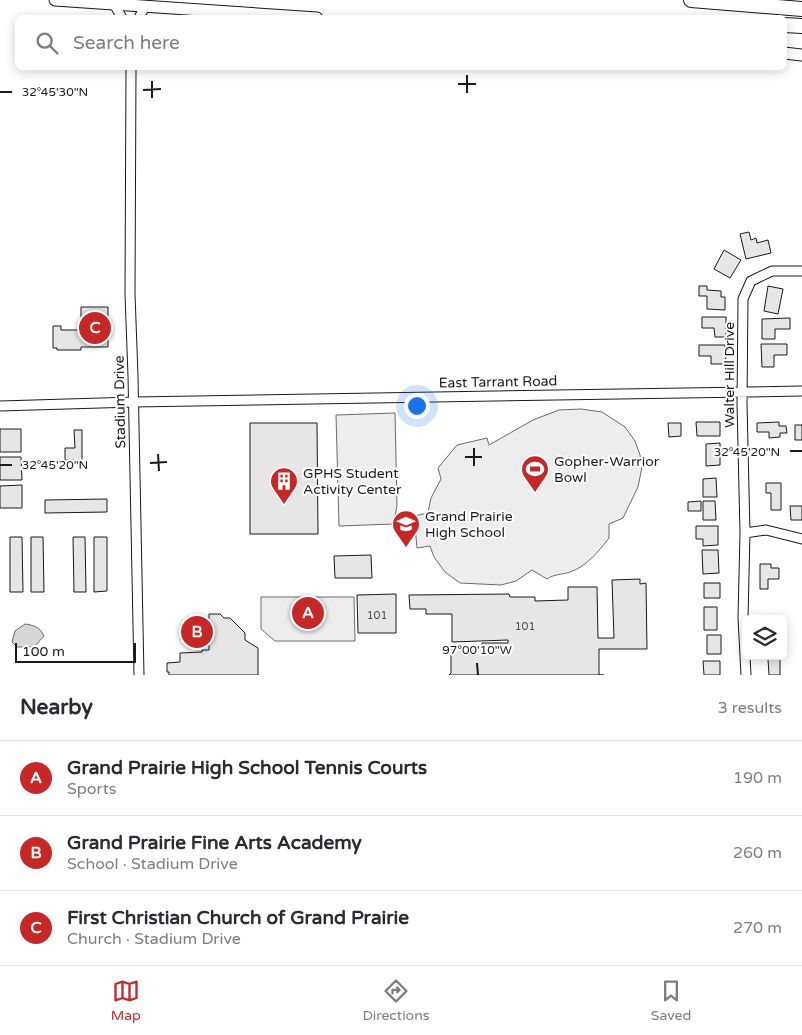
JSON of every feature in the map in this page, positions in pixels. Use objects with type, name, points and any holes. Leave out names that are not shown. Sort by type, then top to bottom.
[{"type":"highway","points":[[691,0],[802,9]]},
{"type":"highway","points":[[787,25],[802,26]]},
{"type":"main road","points":[[55,0],[274,15]]},
{"type":"main road","points":[[787,53],[802,55]]},
{"type":"street","points":[[114,4],[120,15]]},
{"type":"street","points":[[141,15],[146,6]]},
{"type":"street","name":"Stadium Drive","points":[[131,70],[129,230],[134,402],[138,675]]},
{"type":"street","name":"Walter Hill Drive","points":[[746,675],[743,618],[745,533],[742,403],[743,299],[751,281],[772,271],[802,271]]},
{"type":"street","name":"East Tarrant Road","points":[[0,406],[802,391]]},
{"type":"street","points":[[745,533],[766,530],[802,539]]},
{"type":"shaded area","name":"Gopher-Warrior Bowl","points":[[581,409],[602,412],[625,427],[635,441],[642,467],[638,487],[623,518],[609,524],[609,538],[587,562],[576,570],[547,579],[532,570],[516,581],[501,585],[460,583],[445,572],[434,557],[430,546],[417,548],[414,516],[428,513],[431,498],[441,479],[438,468],[457,445],[487,438],[489,445],[533,420],[559,410]]},
{"type":"shaded area","points":[[395,413],[397,505],[394,524],[339,526],[336,415]]},
{"type":"shaded area","points":[[261,597],[354,597],[355,641],[275,641],[261,629]]},
{"type":"shaded area","points":[[25,624],[36,627],[44,636],[34,647],[17,647],[12,642],[15,631]]},
{"type":"building","points":[[749,232],[751,240],[756,238],[757,243],[768,240],[771,253],[746,259],[740,234]]},
{"type":"building","points":[[724,250],[741,260],[730,278],[714,269]]},
{"type":"building","points":[[699,286],[707,286],[707,290],[721,291],[721,297],[725,297],[725,310],[707,309],[707,296],[699,296]]},
{"type":"building","points":[[768,286],[783,289],[778,314],[764,311]]},
{"type":"building","points":[[81,307],[108,307],[108,347],[81,347],[81,350],[57,350],[57,348],[53,348],[53,326],[61,326],[61,330],[81,330]]},
{"type":"building","points":[[702,317],[726,317],[726,337],[715,337],[714,328],[702,328]]},
{"type":"building","points":[[790,318],[790,329],[775,329],[775,339],[762,339],[762,319]]},
{"type":"building","points":[[761,344],[787,344],[787,355],[774,355],[774,367],[762,367]]},
{"type":"building","points":[[699,345],[725,345],[726,364],[711,364],[711,356],[699,356]]},
{"type":"building","points":[[696,422],[720,422],[720,436],[697,436]]},
{"type":"building","points":[[779,422],[779,426],[786,426],[787,433],[780,433],[780,437],[769,438],[769,432],[757,432],[757,423]]},
{"type":"building","name":"GPHS Student Activity Center","points":[[250,423],[317,423],[318,534],[250,534]]},
{"type":"building","points":[[668,423],[681,423],[681,436],[669,437]]},
{"type":"building","points":[[795,425],[802,425],[802,440],[795,440]]},
{"type":"building","points":[[0,429],[21,429],[21,452],[0,452]]},
{"type":"building","points":[[74,430],[82,430],[82,460],[65,460],[65,448],[75,448]]},
{"type":"building","points":[[720,443],[720,465],[706,466],[706,444]]},
{"type":"building","points":[[0,457],[21,457],[22,480],[0,480]]},
{"type":"building","points":[[716,478],[717,497],[703,497],[703,479]]},
{"type":"building","points":[[766,483],[781,483],[781,510],[771,510],[771,493],[766,493]]},
{"type":"building","points":[[22,485],[22,508],[0,508],[0,486]]},
{"type":"building","points":[[107,499],[107,512],[45,513],[45,500]]},
{"type":"building","points":[[701,501],[701,511],[688,511],[688,502]]},
{"type":"building","points":[[703,501],[715,501],[716,520],[703,520]]},
{"type":"building","points":[[790,506],[802,506],[802,520],[791,520]]},
{"type":"building","points":[[696,526],[718,526],[718,545],[703,546],[703,539],[696,539]]},
{"type":"building","points":[[10,537],[22,537],[23,592],[10,592]]},
{"type":"building","points":[[31,537],[43,537],[44,592],[31,592]]},
{"type":"building","points":[[73,537],[85,537],[86,592],[74,592]]},
{"type":"building","points":[[94,537],[107,537],[107,591],[94,592]]},
{"type":"building","points":[[702,550],[718,550],[719,573],[703,574]]},
{"type":"building","points":[[371,555],[372,578],[335,578],[334,556]]},
{"type":"building","points":[[760,564],[771,564],[771,568],[779,568],[779,579],[768,579],[768,589],[760,589]]},
{"type":"building","points":[[640,579],[640,584],[646,583],[647,649],[599,649],[599,675],[449,675],[451,673],[451,648],[482,649],[482,643],[508,643],[508,640],[452,642],[452,614],[426,614],[426,609],[410,609],[409,595],[509,594],[510,597],[535,597],[535,601],[568,600],[568,587],[597,587],[598,638],[614,638],[612,580]]},
{"type":"building","points":[[704,583],[720,583],[720,598],[704,598]]},
{"type":"building","points":[[396,594],[396,633],[358,633],[357,595]]},
{"type":"building","points":[[704,607],[717,607],[717,630],[704,630]]},
{"type":"building","points":[[209,614],[220,614],[224,618],[230,618],[245,633],[245,640],[258,648],[258,675],[169,675],[167,663],[180,662],[180,653],[209,650]]},
{"type":"building","points":[[707,635],[721,635],[721,654],[707,654]]},
{"type":"building","points":[[768,660],[780,660],[780,675],[769,675]]},
{"type":"building","points":[[703,661],[720,661],[720,675],[704,675]]},
{"type":"place","name":"First Christian Church of Grand Prairie","points":[[95,328]]},
{"type":"place","name":"Gopher-Warrior Bowl","points":[[535,493]]},
{"type":"place","name":"GPHS Student Activity Center","points":[[284,505]]},
{"type":"place","name":"Grand Prairie High School","points":[[406,548]]},
{"type":"place","name":"Grand Prairie High School Tennis Courts","points":[[308,613]]},
{"type":"place","name":"Grand Prairie Fine Arts Academy","points":[[197,632]]}]
